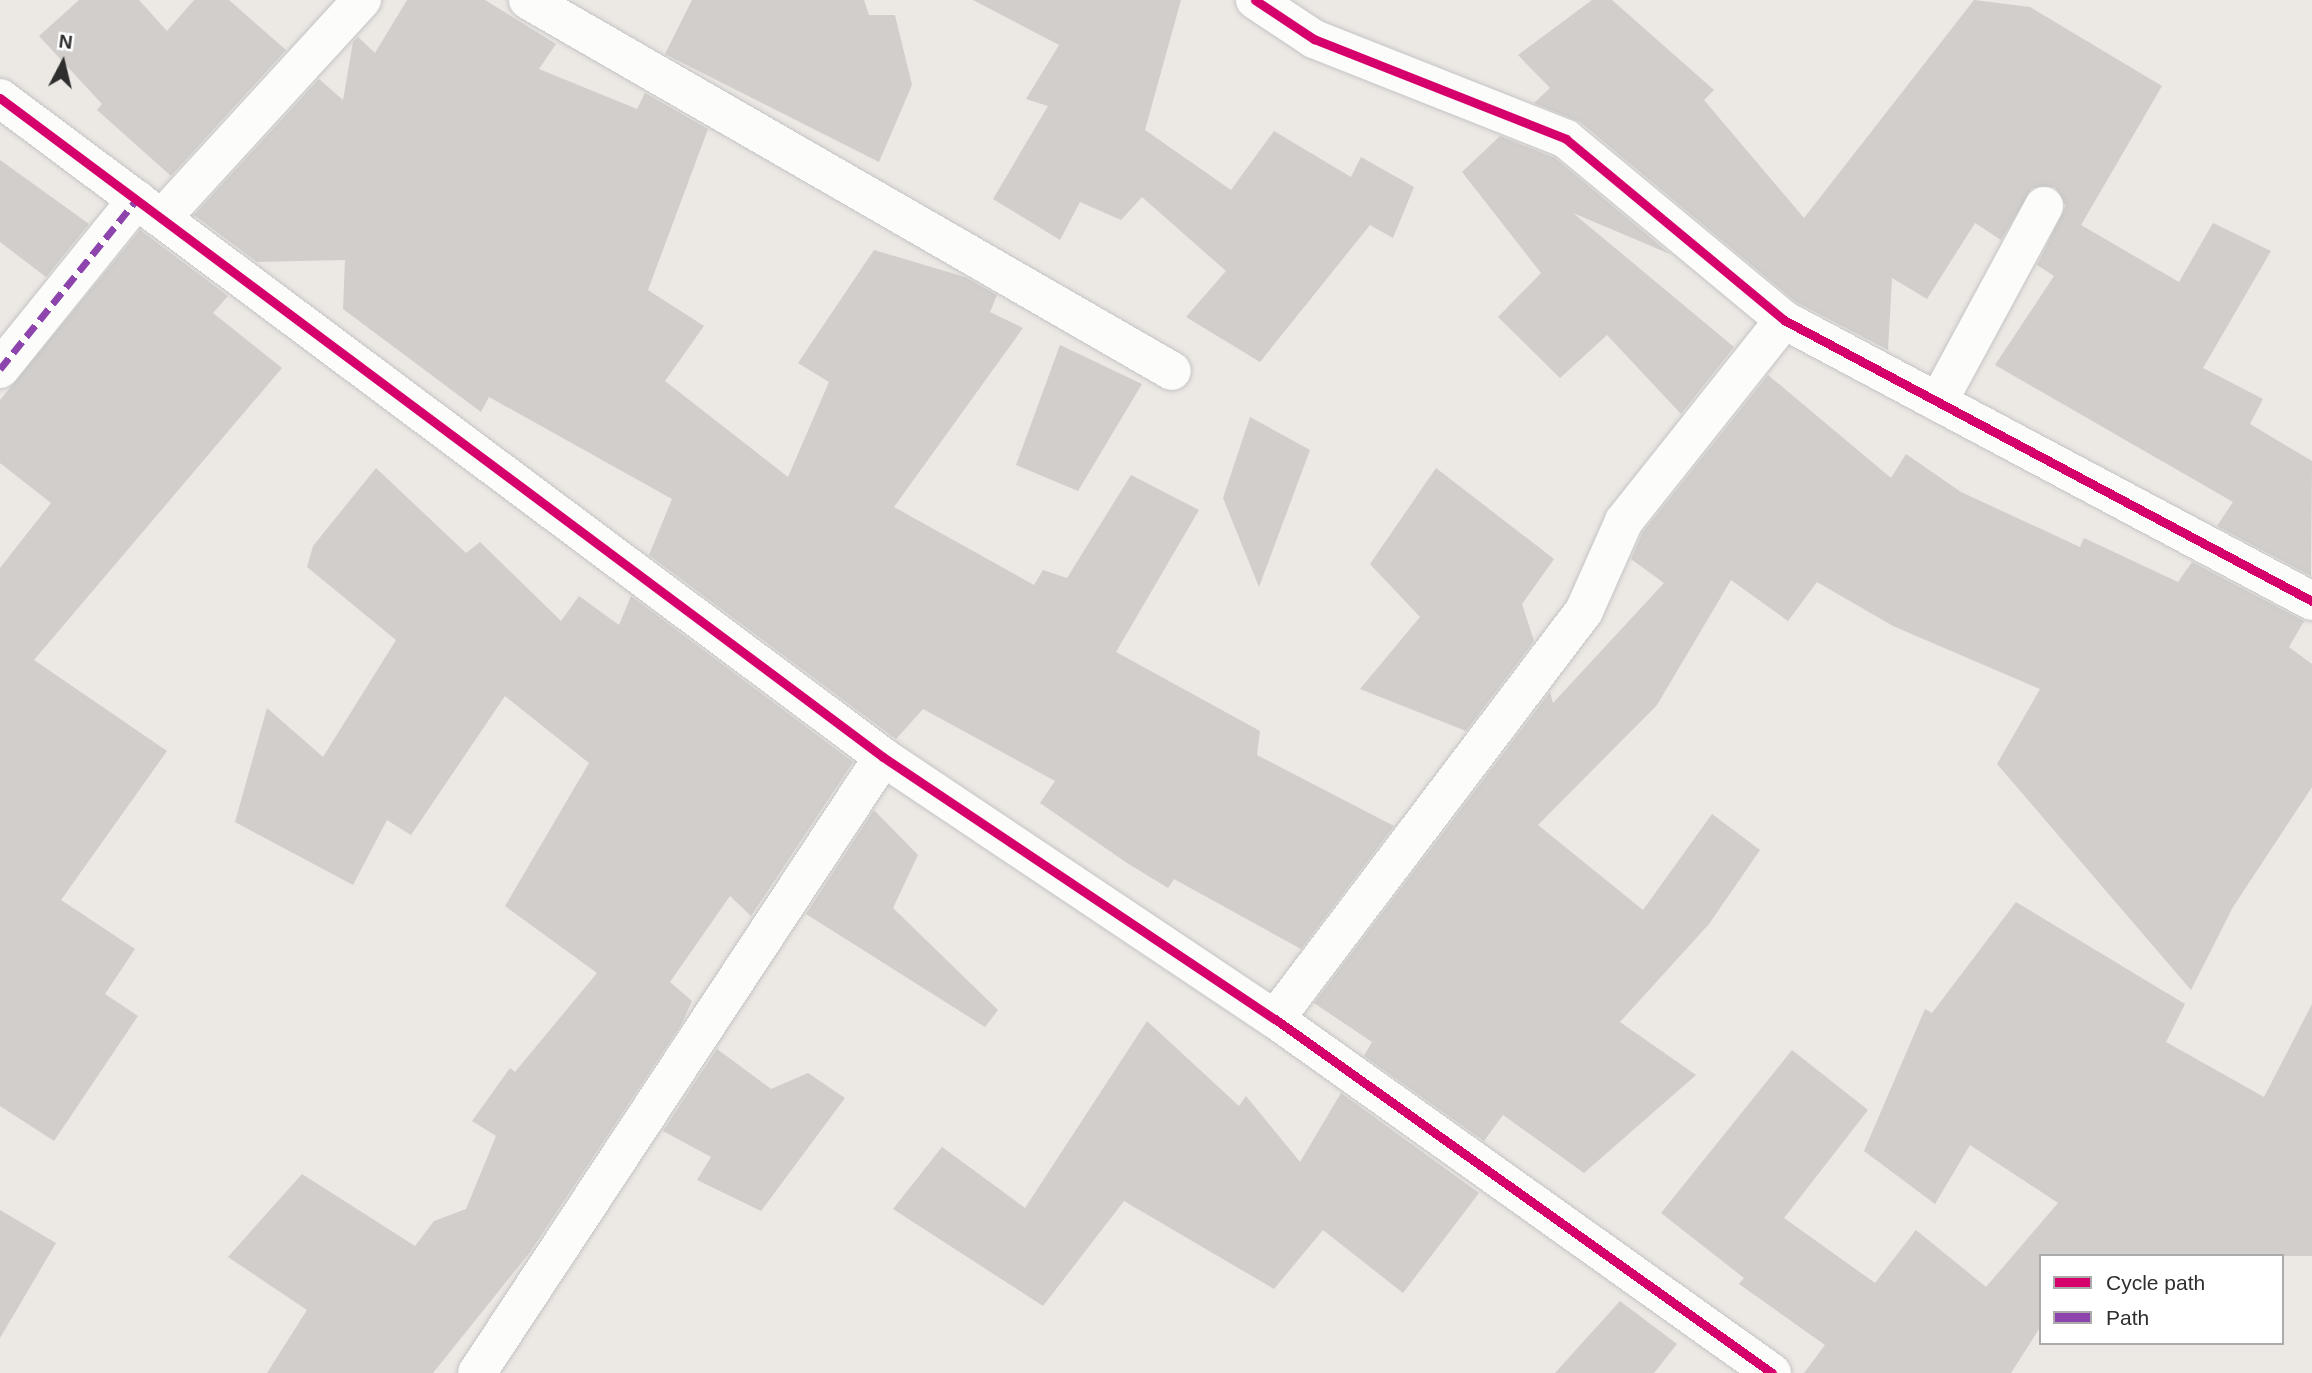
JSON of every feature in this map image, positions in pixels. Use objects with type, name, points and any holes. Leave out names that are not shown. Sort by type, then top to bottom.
[{"type":"street","points":[[0,369],[149,209],[362,0]]},
{"type":"street","points":[[528,0],[1172,371]]},
{"type":"street","points":[[1255,0],[1314,39],[1566,139],[1784,320],[2312,601]]},
{"type":"street","points":[[0,98],[883,757],[1275,1019],[1772,1373]]},
{"type":"street","points":[[1938,402],[2044,206]]},
{"type":"street","points":[[1275,1019],[1584,611],[1624,521],[1784,320]]},
{"type":"street","points":[[477,1373],[883,757]]},
{"type":"building","points":[[79,0],[139,0],[167,31],[194,0],[229,0],[286,50],[171,176],[97,110],[102,104],[39,36]]},
{"type":"building","points":[[407,0],[485,0],[556,44],[539,69],[637,109],[645,93],[708,129],[648,290],[704,326],[665,381],[788,477],[829,382],[798,363],[874,250],[965,277],[997,295],[990,312],[1023,328],[894,507],[1034,585],[1043,570],[1067,578],[1131,475],[1199,510],[1116,652],[1260,731],[1257,755],[1394,826],[1301,949],[1174,879],[1168,888],[1127,863],[1040,803],[1055,781],[923,709],[896,739],[649,555],[672,499],[489,397],[481,412],[343,309],[345,260],[257,262],[194,215],[319,79],[343,100],[353,42],[358,37],[375,53]]},
{"type":"building","points":[[692,0],[864,0],[869,15],[895,15],[912,85],[879,162],[665,54]]},
{"type":"building","points":[[973,0],[1181,0],[1145,130],[1231,190],[1274,131],[1351,177],[1361,157],[1414,187],[1393,238],[1370,225],[1260,362],[1186,317],[1226,271],[1142,197],[1121,220],[1080,202],[1060,240],[993,199],[1048,106],[1026,99],[1059,45]]},
{"type":"building","points":[[1592,0],[1612,0],[1714,90],[1704,100],[1804,218],[1974,0],[2030,7],[2162,86],[2081,225],[2179,282],[2213,223],[2271,251],[2203,368],[2263,399],[2250,424],[2312,461],[2311,576],[2217,526],[2233,502],[1995,365],[2054,276],[2037,265],[2066,206],[2055,187],[2032,188],[2001,240],[1975,223],[1927,299],[1892,278],[1888,350],[1796,302],[1580,122],[1534,103],[1550,88],[1518,55]]},
{"type":"building","points":[[1500,136],[1555,158],[1670,254],[1573,213],[1734,347],[1681,414],[1607,335],[1560,378],[1498,317],[1541,273],[1462,172]]},
{"type":"building","points":[[0,160],[89,224],[46,277],[0,242]]},
{"type":"building","points":[[140,230],[228,296],[213,313],[282,368],[34,660],[167,751],[61,900],[135,949],[105,994],[138,1016],[54,1141],[0,1106],[0,568],[51,503],[0,463],[0,400]]},
{"type":"building","points":[[1060,345],[1142,384],[1078,491],[1016,465]]},
{"type":"building","points":[[1768,375],[1891,478],[1906,454],[1961,492],[2080,547],[2084,538],[2178,582],[2192,562],[2304,621],[2289,647],[2312,664],[2312,787],[2233,907],[2191,990],[1997,764],[2040,689],[1893,626],[1817,582],[1788,621],[1731,580],[1657,705],[1538,825],[1643,910],[1712,814],[1760,850],[1709,924],[1620,1022],[1696,1075],[1584,1173],[1503,1115],[1484,1141],[1364,1056],[1372,1042],[1314,1003],[1550,692],[1553,703],[1664,583],[1631,559],[1643,532]]},
{"type":"building","points":[[1250,417],[1310,450],[1259,587],[1223,498]]},
{"type":"building","points":[[376,468],[466,553],[480,542],[561,621],[579,596],[619,625],[631,596],[853,762],[751,916],[730,896],[670,982],[692,1001],[682,1023],[530,1252],[433,1373],[267,1373],[307,1310],[228,1257],[302,1174],[415,1246],[434,1221],[466,1209],[496,1136],[472,1121],[510,1068],[515,1072],[597,973],[505,906],[589,763],[505,696],[411,835],[387,820],[353,885],[235,822],[267,708],[323,757],[396,640],[307,567],[313,546]]},
{"type":"building","points":[[1436,468],[1554,559],[1522,604],[1534,641],[1466,731],[1360,689],[1420,617],[1370,564]]},
{"type":"building","points":[[874,810],[918,855],[893,908],[998,1010],[985,1027],[806,914]]},
{"type":"building","points":[[2016,902],[2185,1004],[2166,1042],[2264,1097],[2312,1004],[2312,1256],[2039,1254],[2039,1329],[2011,1373],[1804,1373],[1825,1345],[1739,1284],[1744,1278],[1661,1213],[1792,1050],[1868,1110],[1784,1218],[1875,1283],[1916,1230],[1986,1287],[2058,1203],[1970,1145],[1935,1204],[1864,1151],[1925,1009],[1932,1013]]},
{"type":"building","points":[[1147,1021],[1239,1106],[1246,1096],[1300,1162],[1341,1093],[1479,1193],[1403,1293],[1323,1230],[1274,1289],[1124,1201],[1043,1306],[893,1209],[942,1147],[1025,1208]]},
{"type":"building","points":[[717,1049],[771,1089],[808,1073],[845,1098],[761,1211],[697,1180],[711,1157],[663,1131]]},
{"type":"building","points":[[0,1210],[56,1243],[0,1338]]},
{"type":"building","points":[[1620,1301],[1677,1344],[1654,1373],[1555,1373]]},
{"type":"marked path","points":[[0,369],[137,199]]},
{"type":"cycle path","points":[[1255,0],[1314,39],[1566,139],[1784,320],[2312,601]]},
{"type":"cycle path","points":[[0,98],[883,757],[1275,1019],[1772,1373]]}]
